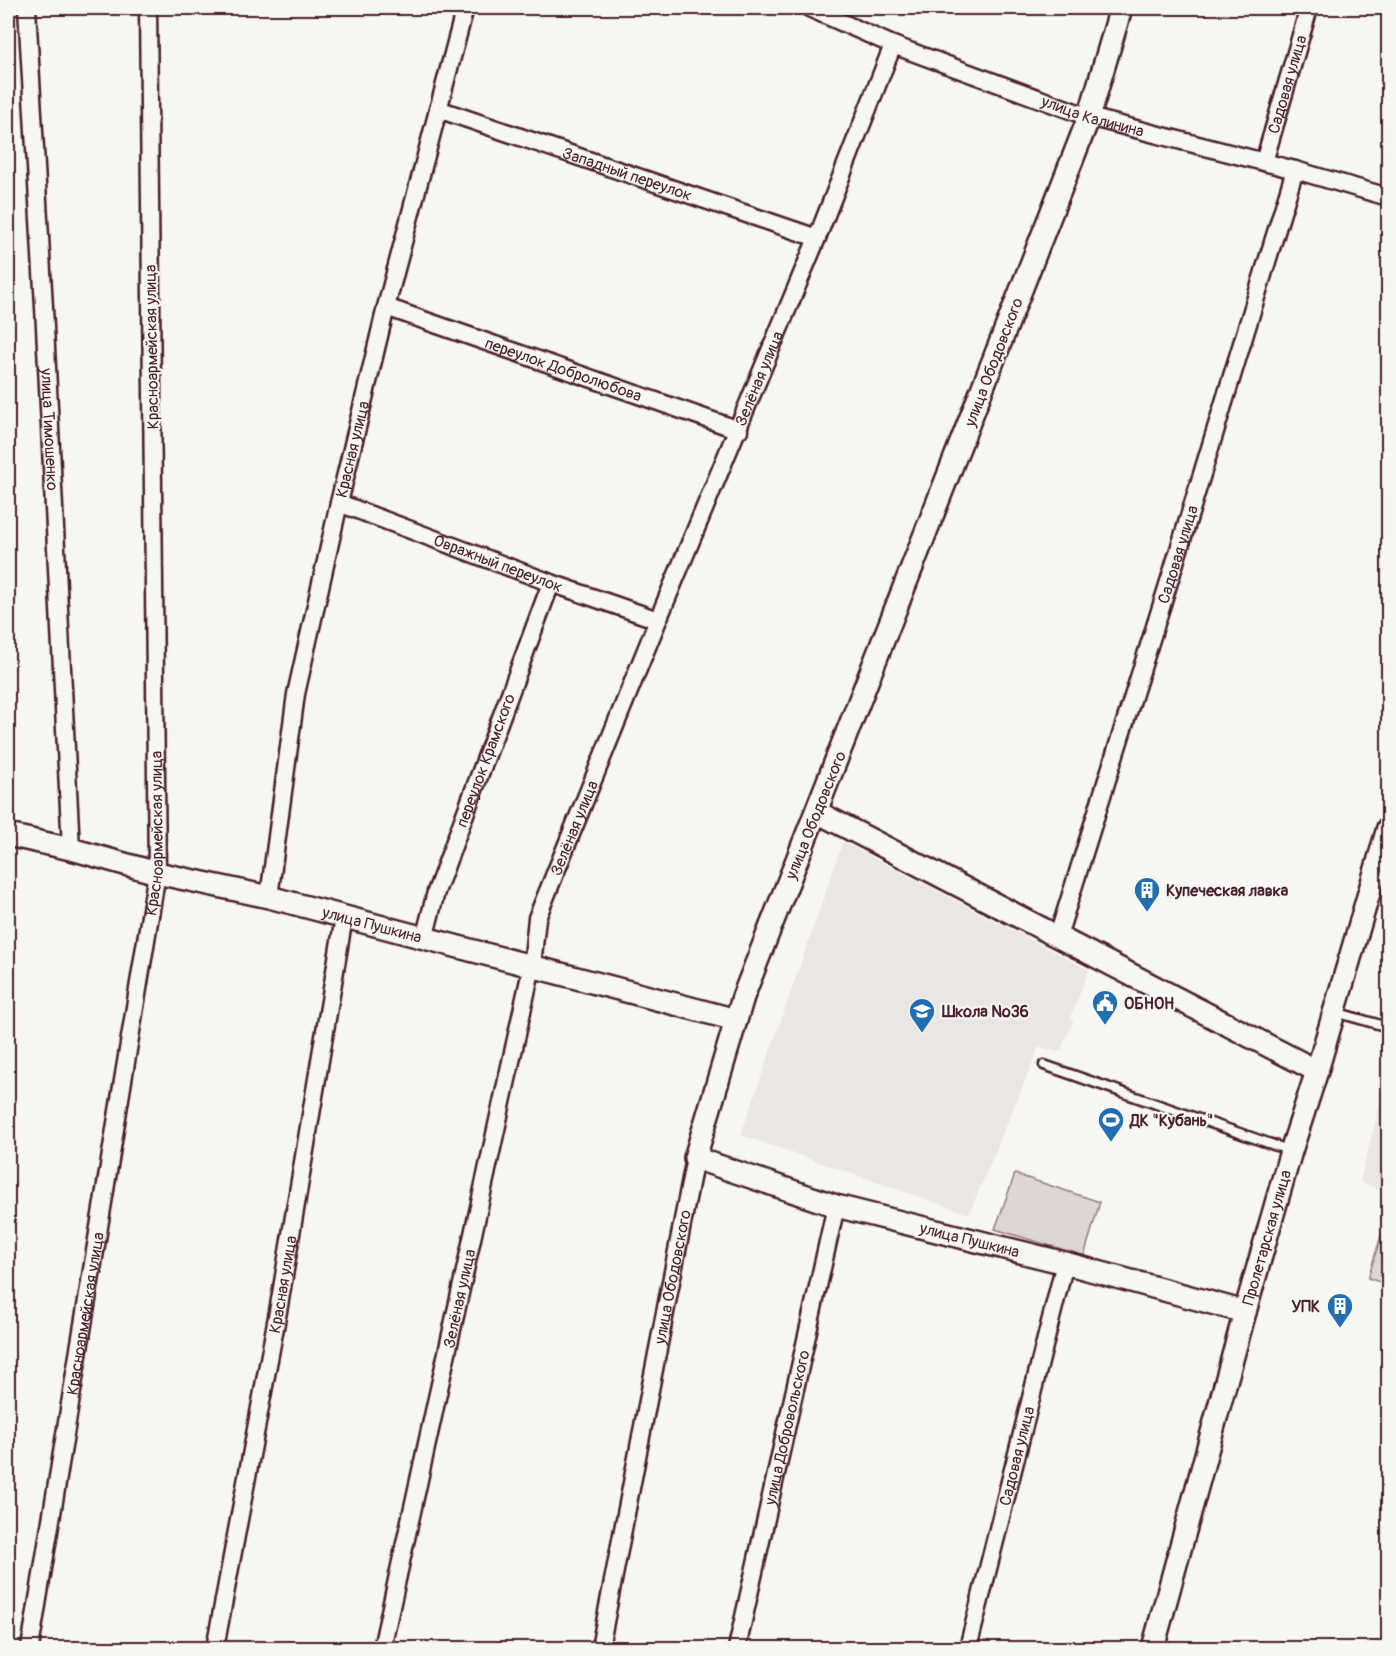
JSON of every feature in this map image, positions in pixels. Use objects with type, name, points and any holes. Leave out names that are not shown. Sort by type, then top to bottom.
[{"type":"street","name":"улица Тимошенко","points":[[27,8],[44,295],[71,849]]},
{"type":"street","name":"Красноармейская улица","points":[[30,1648],[157,873],[148,8]]},
{"type":"street","name":"Красная улица","points":[[269,897],[296,694],[386,307],[465,8]]},
{"type":"street","name":"улица Калинина","points":[[809,8],[893,45],[1089,117],[1295,170],[1389,197]]},
{"type":"street","name":"улица Ободовского","points":[[600,1648],[695,1158],[743,997],[1089,117],[1121,8]]},
{"type":"street","name":"Садовая улица","points":[[1264,162],[1309,8]]},
{"type":"street","name":"Зелёная улица","points":[[382,1648],[532,966],[537,918],[658,620],[739,430],[893,45]]},
{"type":"street","name":"Западный переулок","points":[[438,109],[817,238]]},
{"type":"street","name":"Садовая улица","points":[[1058,936],[1177,558],[1295,170]]},
{"type":"street","name":"переулок Добролюбова","points":[[386,307],[739,430]]},
{"type":"street","name":"Овражный переулок","points":[[339,503],[551,583],[658,620]]},
{"type":"street","name":"переулок Крамского","points":[[424,939],[436,892],[551,583]]},
{"type":"street","points":[[817,812],[1317,1071]]},
{"type":"street","name":"Пролетарская улица","points":[[1153,1648],[1291,1151],[1388,831]]},
{"type":"street","name":"улица Пушкина","points":[[8,835],[71,849],[157,873],[269,897],[736,1020]]},
{"type":"street","name":"Красная улица","points":[[214,1648],[279,1306],[344,917]]},
{"type":"street","name":"улица Пушкина","points":[[695,1158],[836,1206],[1065,1263],[1245,1312]]},
{"type":"street","name":"улица Добровольского","points":[[738,1648],[836,1206]]},
{"type":"street","name":"Садовая улица","points":[[968,1648],[1065,1263]]},
{"type":"lane","points":[[1335,1012],[1389,1027]]},
{"type":"lane","points":[[1044,1065],[1291,1151]]},
{"type":"shaded area","name":"Школа №36","points":[[843,842],[1089,970],[1070,1018],[1073,1021],[1060,1052],[1039,1047],[969,1214],[741,1135]]},
{"type":"shaded area","points":[[1388,1072],[1388,1193],[1360,1182]]},
{"type":"shaded area","points":[[1015,1174],[1100,1202],[1084,1256],[995,1229]]},
{"type":"shaded area","points":[[1388,1213],[1388,1285],[1368,1278]]},
{"type":"place","name":"Купеческая лавка","points":[[1147,913]]},
{"type":"place","name":"ОБНОН","points":[[1105,1026]]},
{"type":"place","name":"Школа №36","points":[[922,1034]]},
{"type":"place","name":"ДК \"Кубань\"","points":[[1111,1143]]},
{"type":"place","name":"УПК","points":[[1340,1329]]}]
